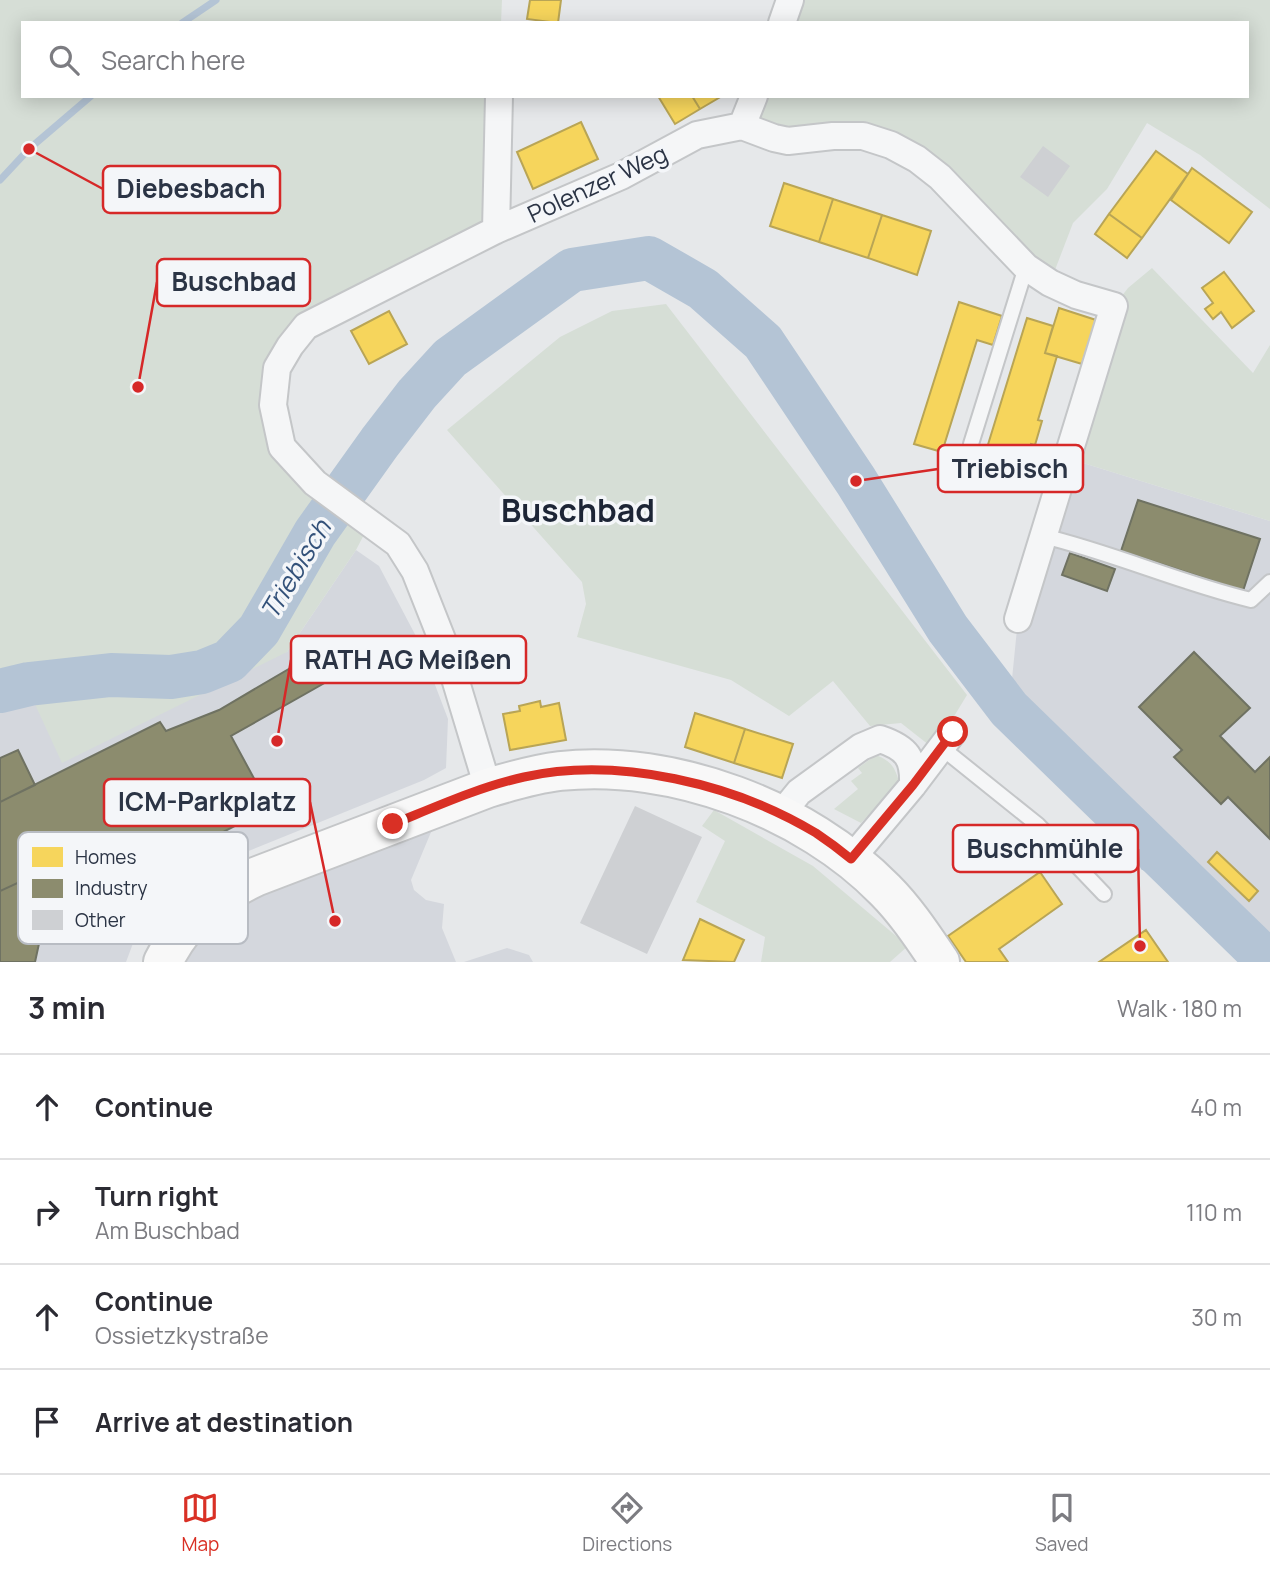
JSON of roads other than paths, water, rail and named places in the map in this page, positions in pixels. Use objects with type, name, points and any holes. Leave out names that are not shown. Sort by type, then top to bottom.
[{"type":"main road","points":[[248,880],[523,777],[562,771],[621,771],[669,778],[723,791],[781,814],[818,834],[851,859],[885,891],[932,959]]},
{"type":"main road","points":[[163,962],[172,944]]},
{"type":"street","points":[[783,21],[790,0]]},
{"type":"street","points":[[496,230],[499,98]]},
{"type":"street","points":[[753,98],[742,126],[788,141],[833,135],[863,136],[891,145],[917,159],[940,177],[1026,267],[1050,283],[1076,295],[1114,306],[1018,619]]},
{"type":"street","name":"Polenzer Weg","points":[[488,788],[447,652],[415,571],[398,544],[315,483],[282,447],[273,405],[277,368],[306,326],[496,230],[621,176],[696,135],[742,126]]},
{"type":"street","points":[[781,814],[799,792],[861,747],[880,739],[896,744],[907,755],[913,767],[913,785]]},
{"type":"street","points":[[851,859],[948,740]]},
{"type":"lane","points":[[971,444],[1026,267]]},
{"type":"lane","points":[[1043,536],[1083,545],[1251,600],[1270,582]]},
{"type":"lane","points":[[948,740],[1038,825],[1104,894]]},
{"type":"waterway","points":[[185,21],[216,0]]},
{"type":"waterway","points":[[0,180],[29,149],[89,98]]},
{"type":"waterway","name":"Triebisch","points":[[0,691],[29,684],[111,675],[171,677],[202,672],[229,661],[259,630],[315,533],[380,442],[417,394],[450,358],[572,270],[649,258],[703,289],[763,342],[856,481],[948,629],[1009,709],[1269,962]]},
{"type":"waterway","points":[[1144,867],[1145,841]]},
{"type":"place","name":"Diebesbach","points":[[29,149]]},
{"type":"place","name":"Buschbad","points":[[138,387]]},
{"type":"place","name":"Triebisch","points":[[856,481]]},
{"type":"place","name":"RATH AG Meißen","points":[[277,741]]},
{"type":"place","name":"ICM-Parkplatz","points":[[335,921]]},
{"type":"place","name":"Buschmühle","points":[[1140,946]]},
{"type":"district","name":"Buschbad","points":[[578,510]]}]
